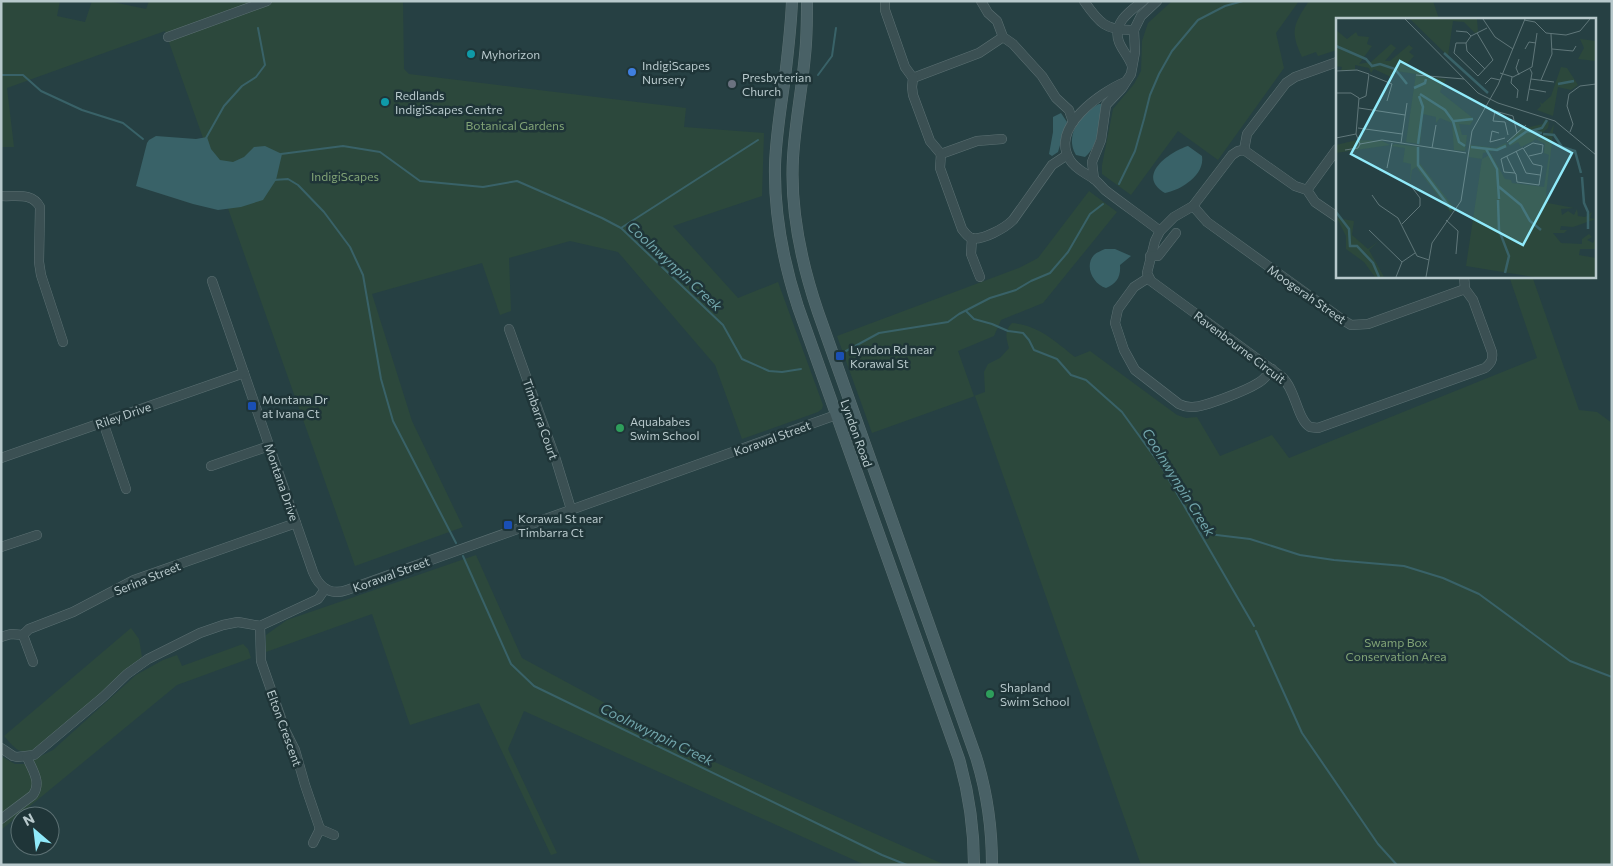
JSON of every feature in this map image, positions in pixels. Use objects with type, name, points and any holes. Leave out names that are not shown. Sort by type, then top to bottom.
[{"type":"main road","name":"Lyndon Road","points":[[792,1],[775,165],[776,204],[782,245],[792,288],[959,759],[966,784],[971,814],[974,865]]},
{"type":"main road","name":"Lyndon Road","points":[[807,1],[805,55],[793,157],[793,195],[797,230],[811,291],[976,757],[984,785],[989,815],[992,865]]},
{"type":"main road","points":[[836,415],[853,409]]},
{"type":"street","points":[[168,36],[266,1]]},
{"type":"street","points":[[885,1],[885,10],[905,67],[913,78],[912,87],[930,141],[941,154],[940,168],[962,229],[967,236],[972,238],[984,236],[1007,226],[1052,165],[1067,155]]},
{"type":"street","points":[[981,1],[988,13],[997,22],[1003,37],[1013,44],[1069,110],[1073,122]]},
{"type":"street","points":[[1084,1],[1101,23],[1118,30],[1134,30]]},
{"type":"street","points":[[1133,68],[1119,42],[1119,23],[1143,1]]},
{"type":"street","points":[[1094,179],[1092,162],[1101,140],[1106,105],[1122,88],[1131,74],[1133,68],[1134,30],[1142,16],[1157,1]]},
{"type":"street","points":[[913,78],[979,53],[1003,37]]},
{"type":"street","points":[[1244,150],[1248,134],[1289,80],[1336,62]]},
{"type":"street","points":[[1125,82],[1116,86],[1080,112],[1073,122],[1066,144],[1067,155],[1078,170],[1094,179],[1160,231]]},
{"type":"street","points":[[1069,110],[1080,112]]},
{"type":"street","points":[[941,154],[977,141],[1002,139]]},
{"type":"street","points":[[1272,369],[1264,379],[1255,385],[1204,405],[1192,408],[1179,404],[1135,370],[1124,350],[1117,329],[1118,309],[1134,287],[1148,278],[1146,273],[1150,256],[1160,231],[1174,218],[1193,206],[1238,151],[1244,150],[1295,186],[1306,190],[1315,202],[1336,216]]},
{"type":"street","points":[[1306,190],[1336,150]]},
{"type":"street","points":[[1078,170],[1092,162]]},
{"type":"street","points":[[1,196],[31,197],[36,200],[40,207],[38,241],[41,275],[63,342]]},
{"type":"street","name":"Moogerah Street","points":[[1193,206],[1207,222],[1351,325],[1368,324],[1466,289]]},
{"type":"street","points":[[1150,256],[1158,256],[1176,233]]},
{"type":"street","points":[[972,238],[971,254],[980,277]]},
{"type":"street","name":"Ravenbourne Circuit","points":[[1148,278],[1288,382],[1303,420],[1307,425],[1314,428],[1485,368],[1490,364],[1493,358],[1492,352],[1473,300],[1466,289],[1464,278]]},
{"type":"street","name":"Montana Drive","points":[[212,281],[312,572],[325,589]]},
{"type":"street","name":"Timbarra Court","points":[[509,329],[556,460],[571,509]]},
{"type":"street","name":"Riley Drive","points":[[1,458],[244,372]]},
{"type":"street","name":"Korawal Street","points":[[325,589],[335,592],[347,590],[836,415]]},
{"type":"street","points":[[103,422],[126,489]]},
{"type":"street","points":[[211,466],[269,446]]},
{"type":"street","name":"Serina Street","points":[[1,637],[11,634],[23,635],[29,629],[73,612],[134,580],[296,523]]},
{"type":"street","points":[[1,547],[37,535]]},
{"type":"street","points":[[1,748],[12,756],[27,757],[40,751],[127,674],[148,659],[194,636],[223,625],[238,622],[260,626],[318,599],[325,589]]},
{"type":"street","name":"Elton Crescent","points":[[260,626],[259,644],[261,661],[285,730],[295,750],[320,829]]},
{"type":"street","points":[[23,635],[33,662]]},
{"type":"street","points":[[1,819],[36,790],[38,784],[27,757]]},
{"type":"street","points":[[313,843],[320,829],[334,835]]},
{"type":"green space","name":"IndigiScapes","points":[[1,1],[60,1],[57,16],[85,22],[92,1],[108,1],[146,9],[149,1],[403,1],[404,69],[409,74],[686,108],[684,127],[764,133],[762,196],[673,226],[738,298],[778,282],[823,405],[822,409],[742,439],[715,365],[618,252],[570,241],[509,258],[511,311],[500,315],[482,263],[372,294],[412,421],[463,527],[355,566],[165,31],[7,88],[14,147],[1,147]]},
{"type":"green space","points":[[1172,1],[1299,1],[1276,33],[1284,68],[1218,160],[1178,131],[1131,195],[1102,174],[1102,165],[1113,109],[1134,84],[1141,71],[1142,41],[1148,23]]},
{"type":"green space","points":[[1309,1],[1433,1],[1439,18],[1336,18],[1336,50],[1318,56],[1316,52],[1302,57],[1295,34],[1299,16]]},
{"type":"green space","name":"Swamp Box Conservation Area","points":[[1089,191],[1117,212],[1043,303],[1001,320],[994,336],[958,351],[974,396],[985,392],[984,372],[988,364],[1000,358],[1009,348],[1006,335],[1009,326],[1012,323],[1021,324],[1038,330],[1075,357],[1090,351],[1177,415],[1186,418],[1197,417],[1220,456],[1272,435],[1289,458],[1537,358],[1510,278],[1533,278],[1579,410],[1597,412],[1612,423],[1612,865],[1141,865],[975,396],[872,433],[837,336],[1019,268],[1038,258]]},
{"type":"green space","points":[[476,555],[522,658],[710,760],[943,864],[964,865],[865,865],[524,711],[508,749],[557,853],[551,855],[479,703],[410,725],[372,614],[266,652],[266,635],[287,620]]},
{"type":"green space","points":[[131,628],[139,639],[142,657],[35,750],[21,751],[11,744],[4,736]]},
{"type":"green space","points":[[243,644],[248,649],[251,658],[177,685],[30,806],[10,806],[10,823],[1,830],[1,756],[15,764],[25,764],[53,750],[136,675],[163,660],[177,655],[182,666]]},
{"type":"water","points":[[1102,104],[1096,140],[1085,157],[1076,155],[1072,140],[1076,125],[1086,113]]},
{"type":"water","points":[[1061,113],[1067,122],[1058,152],[1052,156],[1049,154],[1053,132],[1053,117]]},
{"type":"water","points":[[156,136],[196,139],[207,137],[211,149],[220,160],[233,162],[244,157],[254,147],[265,146],[282,154],[276,180],[263,200],[241,207],[218,210],[136,186],[147,143]]},
{"type":"water","points":[[1188,146],[1202,156],[1200,169],[1185,185],[1165,193],[1157,186],[1153,179],[1154,172],[1164,159]]},
{"type":"water","points":[[1105,249],[1115,249],[1131,256],[1120,265],[1120,273],[1115,282],[1106,288],[1097,283],[1090,269],[1091,259],[1094,255]]},
{"type":"waterway","name":"Coolnwynpin Creek","points":[[1119,184],[1135,151],[1150,95],[1172,51],[1198,20],[1225,6],[1243,1]]},
{"type":"waterway","points":[[206,138],[224,106],[242,86],[256,77],[265,65],[258,28]]},
{"type":"waterway","points":[[818,75],[832,56],[836,28]]},
{"type":"waterway","name":"Coolnwynpin Creek","points":[[1,75],[23,75],[41,91],[82,110],[123,123],[143,139]]},
{"type":"waterway","points":[[621,228],[758,140]]},
{"type":"waterway","name":"Coolnwynpin Creek","points":[[281,154],[343,146],[380,152],[420,181],[483,187],[517,181],[621,228],[723,325],[742,359],[769,371],[782,372],[801,369]]},
{"type":"waterway","name":"Coolnwynpin Creek","points":[[273,180],[288,179],[298,185],[324,212],[350,247],[363,275],[381,379],[393,421],[456,543]]},
{"type":"waterway","name":"Coolnwynpin Creek","points":[[846,351],[879,333],[948,322],[990,298],[1016,290],[1050,273],[1068,252],[1090,214],[1103,204]]},
{"type":"waterway","name":"Coolnwynpin Creek","points":[[966,311],[974,319],[1008,331],[1023,333],[1034,350],[1057,359],[1071,375],[1086,380],[1122,412],[1161,466],[1254,626]]},
{"type":"waterway","points":[[1200,533],[1250,539],[1300,555],[1404,566],[1443,578],[1479,594],[1570,661],[1612,677]]},
{"type":"waterway","name":"Coolnwynpin Creek","points":[[463,556],[511,664],[534,686],[882,855],[907,865]]},
{"type":"waterway","name":"Coolnwynpin Creek","points":[[1256,631],[1302,733],[1378,844],[1397,865]]},
{"type":"place","name":"Myhorizon","points":[[471,54]]},
{"type":"place","name":"IndigiScapes Nursery","points":[[632,72]]},
{"type":"place","name":"Presbyterian Church","points":[[732,84]]},
{"type":"place","name":"Redlands IndigiScapes Centre","points":[[385,102]]},
{"type":"place","name":"Lyndon Rd near Korawal St","points":[[840,356]]},
{"type":"place","name":"Montana Dr at Ivana Ct","points":[[252,406]]},
{"type":"place","name":"Aquababes Swim School","points":[[620,428]]},
{"type":"place","name":"Korawal St near Timbarra Ct","points":[[508,525]]},
{"type":"place","name":"Shapland Swim School","points":[[990,694]]},
{"type":"park label","name":"Botanical Gardens","points":[[515,125]]}]
